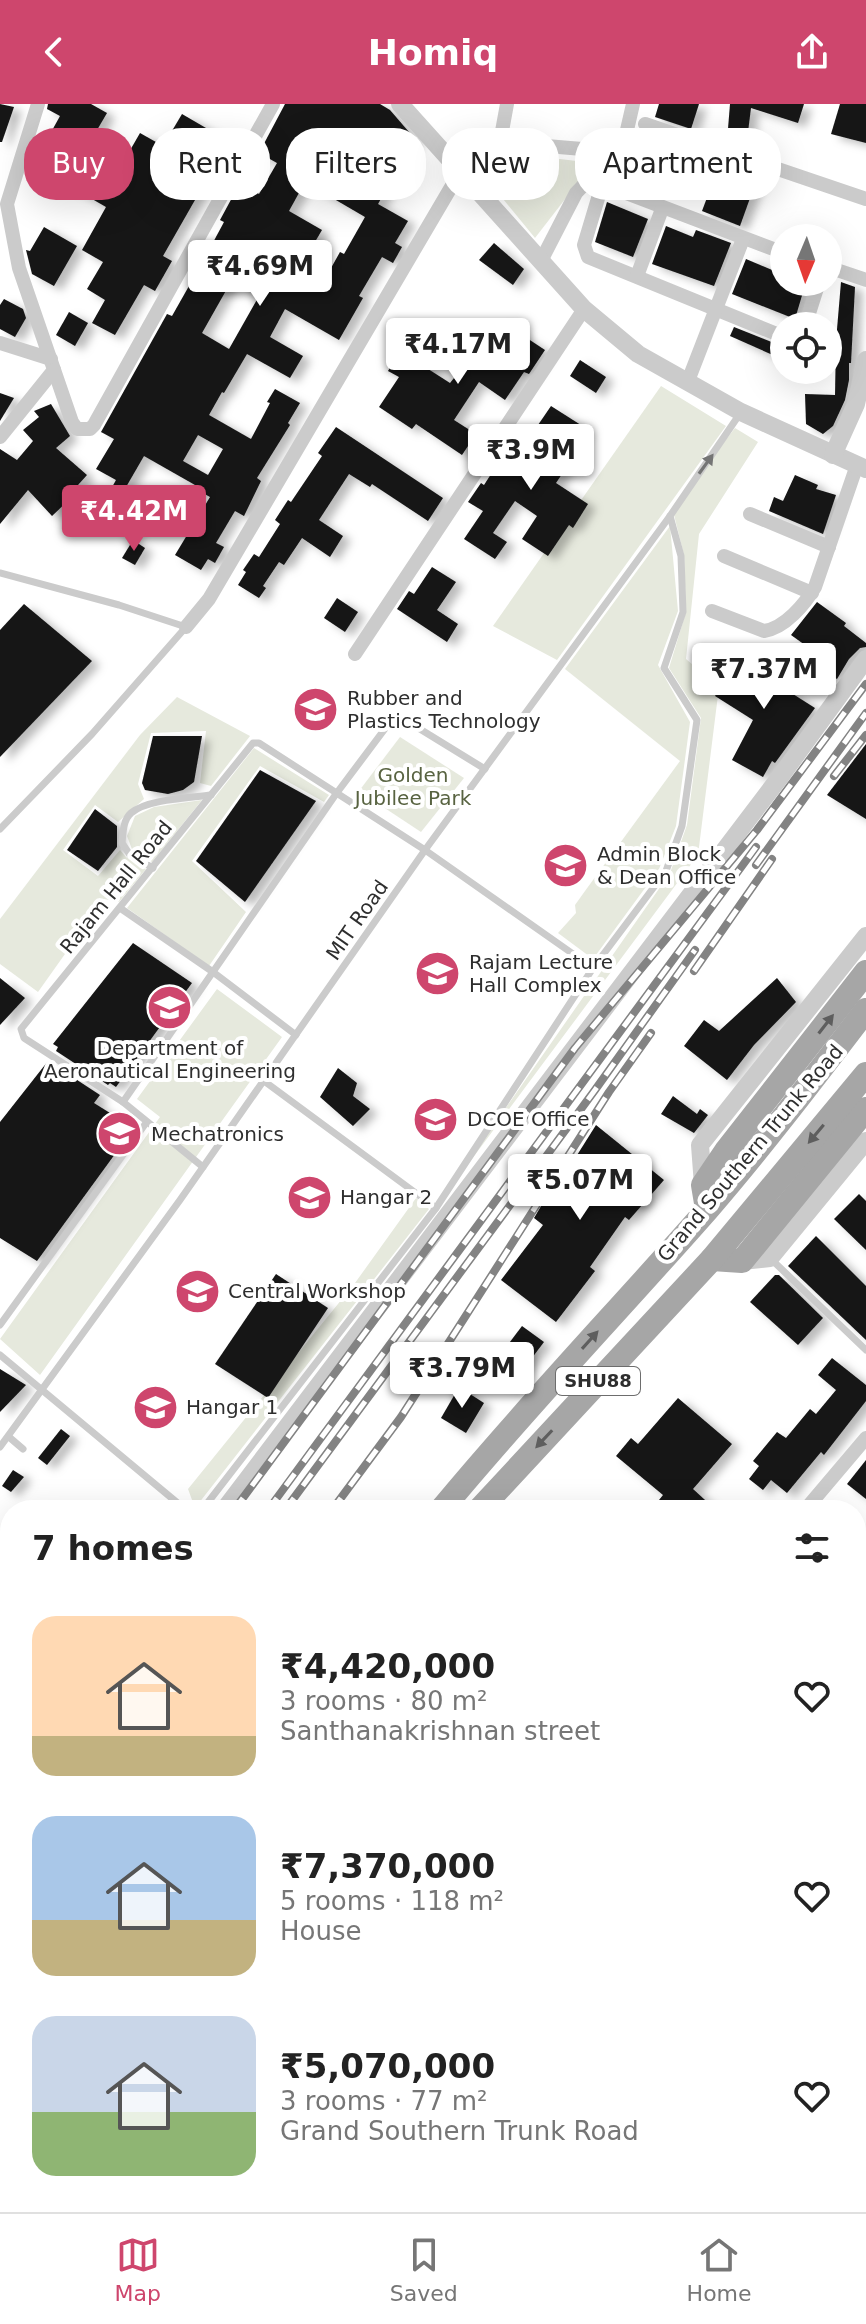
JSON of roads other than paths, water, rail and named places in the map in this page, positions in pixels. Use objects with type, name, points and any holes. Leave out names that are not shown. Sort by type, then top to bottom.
[{"type":"main road","points":[[707,1209],[703,1185],[866,972]]},
{"type":"main road","name":"Grand Southern Trunk Road","points":[[449,1500],[707,1209],[780,1122],[866,1010]]},
{"type":"main road","name":"Grand Southern Trunk Road","points":[[492,1500],[712,1259],[866,1074]]},
{"type":"main road","points":[[712,1259],[742,1261],[866,1109]]},
{"type":"street","points":[[38,104],[7,204],[19,268],[72,422],[77,429],[84,430],[94,425],[273,104]]},
{"type":"street","points":[[400,104],[442,152]]},
{"type":"street","points":[[503,128],[507,104]]},
{"type":"street","points":[[627,128],[633,104]]},
{"type":"street","points":[[645,124],[866,199]]},
{"type":"street","points":[[770,248],[613,188],[605,188],[599,195],[584,245],[588,257],[770,331]]},
{"type":"street","points":[[541,261],[575,195]]},
{"type":"street","points":[[186,627],[209,599],[444,200]]},
{"type":"street","points":[[489,202],[584,309],[638,354],[741,412],[861,467],[812,593],[772,630],[760,631],[712,611]]},
{"type":"street","points":[[637,276],[662,209]]},
{"type":"street","points":[[688,381],[743,239]]},
{"type":"street","points":[[842,272],[866,280]]},
{"type":"street","points":[[355,654],[584,309]]},
{"type":"street","points":[[0,343],[53,365]]},
{"type":"street","points":[[833,455],[856,404],[866,360]]},
{"type":"street","points":[[0,437],[53,365]]},
{"type":"street","points":[[750,514],[829,547]]},
{"type":"street","points":[[724,556],[812,593]]},
{"type":"street","points":[[232,1500],[780,777],[866,659]]},
{"type":"street","points":[[703,1185],[700,1145],[866,936]]},
{"type":"street","points":[[742,1261],[770,1258],[866,1141]]},
{"type":"street","points":[[813,1500],[866,1438]]},
{"type":"street","points":[[464,1482],[479,1500]]},
{"type":"lane","name":"MIT Road","points":[[0,1447],[203,1167],[425,850],[670,516],[741,412]]},
{"type":"lane","points":[[210,1500],[436,1208],[593,968],[666,871],[682,826],[697,720],[664,668],[683,612],[681,556],[670,516]]},
{"type":"lane","points":[[0,573],[119,605],[186,627],[92,734],[0,829]]},
{"type":"lane","points":[[123,1102],[390,721],[397,717],[485,769]]},
{"type":"lane","name":"Rajam Hall Road","points":[[203,1167],[123,1102],[24,1038],[20,1032],[256,742],[425,850],[593,968]]},
{"type":"lane","points":[[153,868],[130,855],[122,843],[125,822],[132,812],[155,803],[211,795]]},
{"type":"lane","points":[[120,908],[213,972],[296,1035]]},
{"type":"lane","points":[[264,1081],[436,1208]]},
{"type":"lane","points":[[0,1325],[146,1123]]},
{"type":"lane","points":[[770,1258],[866,1350]]},
{"type":"lane","points":[[0,1355],[174,1500]]},
{"type":"lane","points":[[9,1437],[23,1449]]},
{"type":"railway","points":[[241,1500],[575,1048],[757,830],[866,684]]},
{"type":"railway","points":[[756,865],[866,713]]},
{"type":"railway","points":[[834,776],[866,735]]},
{"type":"railway","points":[[275,1500],[756,847]]},
{"type":"railway","points":[[694,971],[772,859]]},
{"type":"railway","points":[[292,1500],[695,950]]},
{"type":"railway","points":[[339,1500],[401,1417],[609,1092],[651,1033]]},
{"type":"place","name":"Rubber and Plastics Technology","points":[[316,710]]},
{"type":"place","name":"Admin Block & Dean Office","points":[[566,865]]},
{"type":"place","name":"Rajam Lecture Hall Complex","points":[[438,973]]},
{"type":"place","name":"Department of Aeronautical Engineering","points":[[170,1008]]},
{"type":"place","name":"DCOE Office","points":[[436,1119]]},
{"type":"place","name":"Mechatronics","points":[[120,1134]]},
{"type":"place","name":"Hangar 2","points":[[309,1197]]},
{"type":"place","name":"Central Workshop","points":[[197,1291]]},
{"type":"place","name":"Hangar 1","points":[[155,1407]]},
{"type":"park label","name":"Golden Jubilee Park","points":[[413,786]]}]
